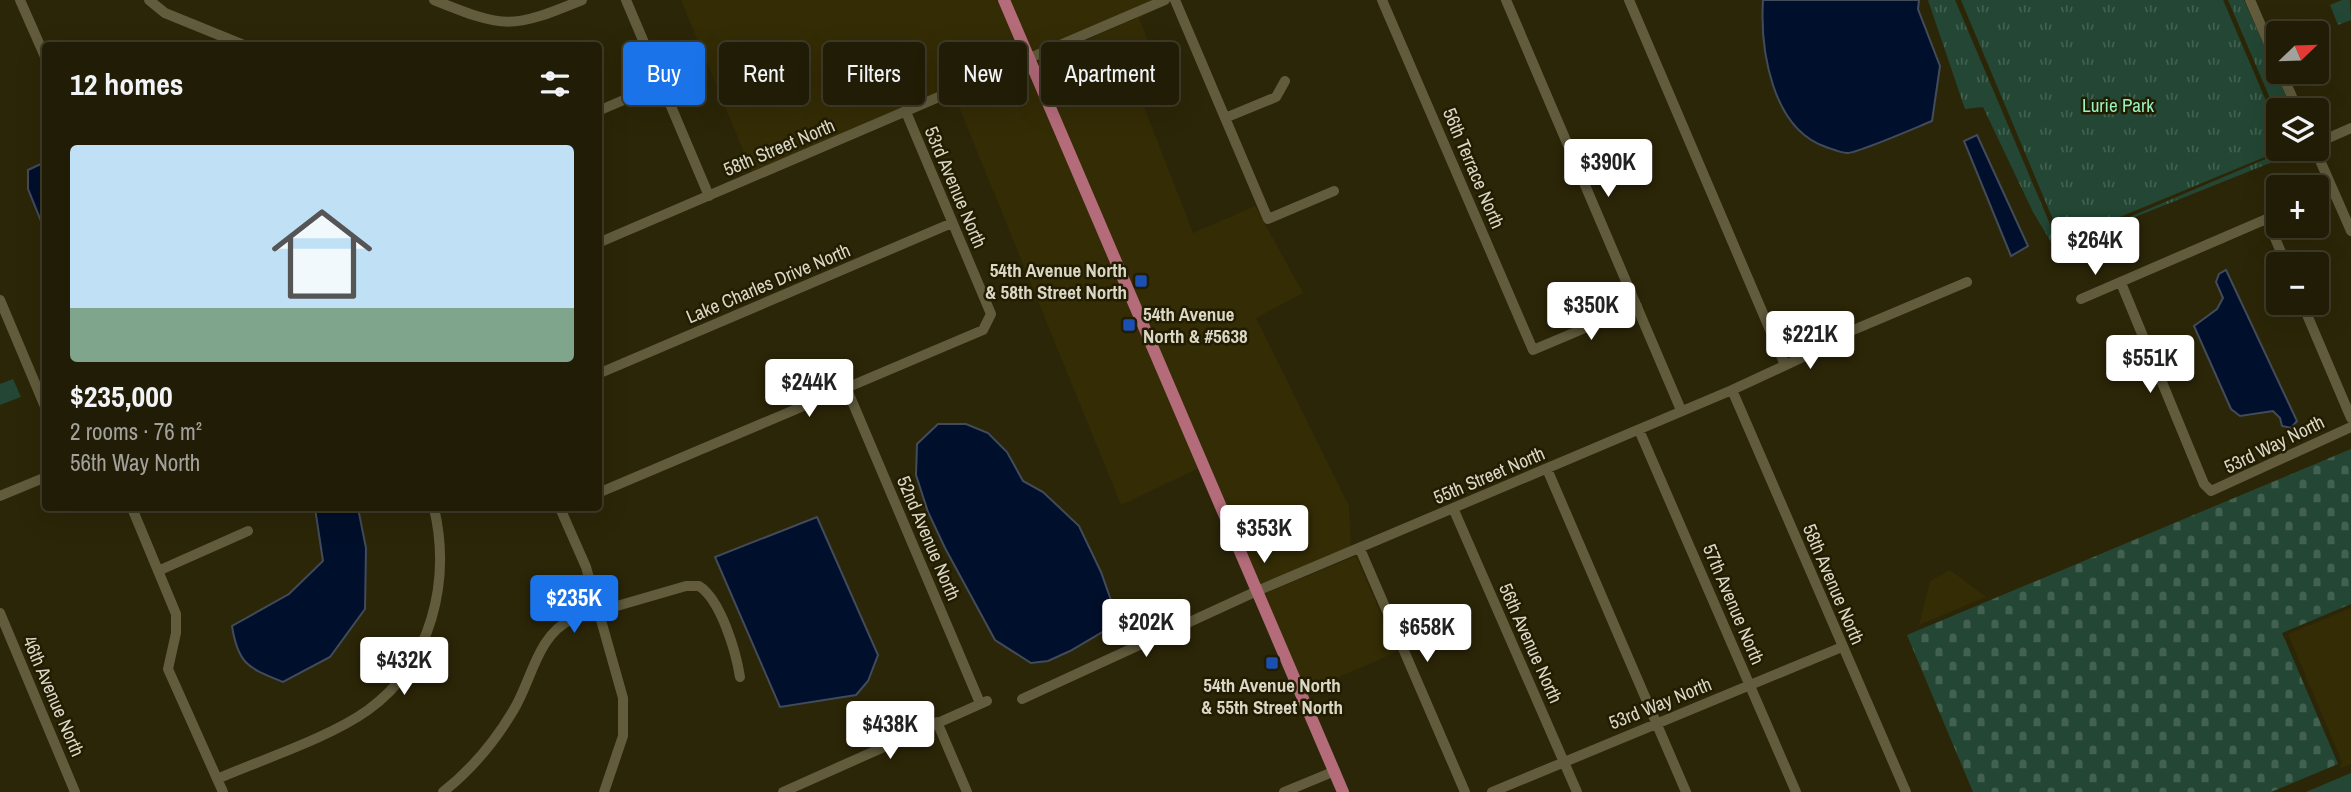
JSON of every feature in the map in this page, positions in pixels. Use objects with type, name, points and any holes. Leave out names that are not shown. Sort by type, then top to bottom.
[{"type":"main road","points":[[1004,0],[1343,792]]},
{"type":"street","points":[[20,0],[42,50]]},
{"type":"street","points":[[149,0],[165,13],[236,42]]},
{"type":"street","points":[[434,0],[474,17],[502,24],[528,22],[582,0]]},
{"type":"street","points":[[626,0],[644,42]]},
{"type":"street","name":"58th Street North","points":[[602,241],[1165,0]]},
{"type":"street","points":[[1175,0],[1268,219],[1334,191]]},
{"type":"street","name":"56th Terrace North","points":[[1382,0],[1533,350],[1637,306]]},
{"type":"street","points":[[1506,0],[1681,410]]},
{"type":"street","points":[[1629,0],[1784,365]]},
{"type":"street","points":[[2250,0],[2266,37]]},
{"type":"street","points":[[1225,118],[1276,97],[1285,81]]},
{"type":"street","points":[[602,109],[623,100]]},
{"type":"street","points":[[671,105],[709,196]]},
{"type":"street","name":"53rd Avenue North","points":[[846,387],[983,330],[991,314],[906,113]]},
{"type":"street","points":[[2329,138],[2351,128]]},
{"type":"street","points":[[2320,161],[2351,231]]},
{"type":"street","points":[[2329,193],[2333,191]]},
{"type":"street","points":[[2081,299],[2266,219]]},
{"type":"street","name":"Lake Charles Drive North","points":[[602,372],[952,223]]},
{"type":"street","name":"55th Street North","points":[[1023,699],[1257,591],[1732,390],[1803,357],[1813,347],[1968,282]]},
{"type":"street","name":"53rd Way North","points":[[2121,283],[2204,484],[2211,491],[2351,427]]},
{"type":"street","points":[[0,300],[42,399]]},
{"type":"street","points":[[2307,315],[2351,418]]},
{"type":"street","points":[[602,491],[846,387]]},
{"type":"street","name":"52nd Avenue North","points":[[846,387],[983,702],[937,722]]},
{"type":"street","name":"58th Avenue North","points":[[1732,390],[1906,792]]},
{"type":"street","name":"57th Avenue North","points":[[1639,430],[1796,792]]},
{"type":"street","points":[[1547,469],[1685,792]]},
{"type":"street","points":[[0,496],[42,479]]},
{"type":"street","name":"56th Avenue North","points":[[1453,508],[1577,792]]},
{"type":"street","points":[[133,511],[176,614],[176,633],[167,669],[223,792]]},
{"type":"street","points":[[217,779],[354,719],[389,692],[422,644],[432,619],[443,559],[435,511]]},
{"type":"street","points":[[563,511],[586,567],[623,698],[625,721],[604,792]]},
{"type":"street","points":[[158,570],[248,531]]},
{"type":"street","points":[[1360,549],[1465,792]]},
{"type":"street","points":[[443,792],[501,729],[526,688],[547,638],[559,625],[686,586],[699,586],[714,601],[731,642],[740,677]]},
{"type":"street","name":"46th Avenue North","points":[[0,613],[75,792]]},
{"type":"street","name":"53rd Way North","points":[[1492,792],[1842,647]]},
{"type":"street","points":[[783,792],[937,722],[967,792]]},
{"type":"street","points":[[1284,792],[1335,771]]},
{"type":"shaded area","points":[[681,0],[998,0],[1016,42],[939,42],[939,93],[925,99],[925,42],[823,42],[823,105],[911,105],[752,172],[724,105],[809,105],[809,42],[719,42],[719,92],[705,58],[705,42],[698,42]]},
{"type":"shaded area","points":[[1010,0],[1153,0],[1058,42],[1041,42],[1041,49],[1033,53]]},
{"type":"shaded area","points":[[1170,3],[1139,18],[1148,42],[1082,42]]},
{"type":"shaded area","points":[[1027,67],[1041,105],[1043,105],[1199,468],[1121,505],[958,105],[1027,105]]},
{"type":"shaded area","points":[[1055,105],[1143,105],[1193,233],[1255,206],[1303,293],[1256,318],[1349,506],[1351,547],[1261,585]]},
{"type":"shaded area","points":[[1356,556],[1397,652],[1306,691],[1264,594]]},
{"type":"shaded area","points":[[1950,570],[1986,597],[1919,625],[1930,581]]},
{"type":"shaded area","points":[[2351,608],[2351,764],[2282,792],[2340,768],[2342,762],[2288,634]]},
{"type":"green space","points":[[1928,0],[1955,0],[2058,243],[2064,245],[2266,159],[2266,161],[2275,161],[2055,249],[2033,212],[1983,107],[1965,109]]},
{"type":"green space","name":"Lurie Park","points":[[1961,0],[2223,0],[2266,101],[2266,156],[2062,241]]},
{"type":"green space","points":[[2228,0],[2244,0],[2266,50],[2266,84],[2281,84],[2286,96],[2270,98]]},
{"type":"green space","points":[[2350,0],[2351,20],[2338,25],[2330,5]]},
{"type":"green space","points":[[13,379],[21,397],[0,405],[0,384]]},
{"type":"green space","points":[[2351,449],[2351,604],[2282,633],[2338,764],[2271,792],[1973,792],[1907,635]]},
{"type":"green space","points":[[2351,773],[2351,792],[2306,792]]},
{"type":"water","points":[[1763,0],[1919,0],[1918,9],[1940,66],[1932,121],[1847,153],[1808,138],[1793,123],[1773,86],[1764,42]]},
{"type":"water","points":[[1977,135],[2028,246],[2011,256],[1964,141]]},
{"type":"water","points":[[42,163],[42,224],[28,189],[28,170]]},
{"type":"water","points":[[2226,270],[2297,421],[2291,428],[2282,426],[2280,418],[2273,411],[2240,416],[2231,409],[2194,326],[2217,309],[2223,298],[2216,282],[2219,274]]},
{"type":"water","points":[[938,424],[966,424],[988,433],[1007,452],[1023,481],[1043,492],[1079,526],[1101,572],[1113,606],[1104,631],[1048,661],[1031,663],[995,640],[945,548],[928,512],[916,475],[917,444]]},
{"type":"water","points":[[315,511],[359,511],[366,548],[365,609],[330,657],[283,682],[262,673],[242,657],[232,626],[289,594],[323,561]]},
{"type":"water","points":[[817,517],[878,655],[868,681],[856,695],[780,707],[715,557]]},
{"type":"place","name":"54th Avenue North & 58th Street North","points":[[1141,281]]},
{"type":"place","name":"54th Avenue North & #5638","points":[[1129,325]]},
{"type":"place","name":"54th Avenue North & 55th Street North","points":[[1272,663]]}]
